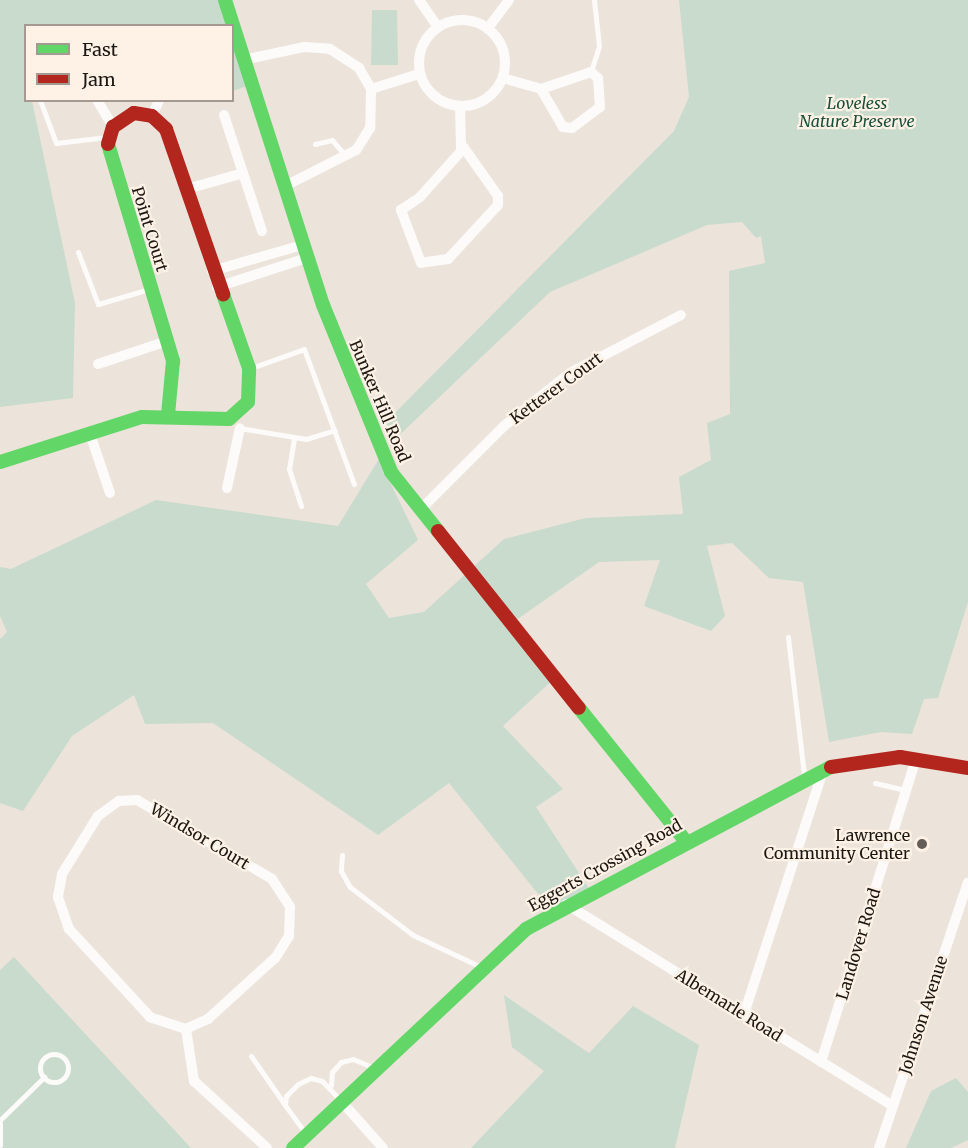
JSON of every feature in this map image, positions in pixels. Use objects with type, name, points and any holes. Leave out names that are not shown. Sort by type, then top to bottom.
[{"type":"street","name":"Bunker Hill Road","points":[[225,0],[232,24]]},
{"type":"street","points":[[419,0],[438,27]]},
{"type":"street","points":[[488,28],[509,0]]},
{"type":"street","points":[[465,20],[488,28],[504,54],[503,78],[482,101],[460,106],[432,94],[419,74],[423,44],[438,27],[465,20]]},
{"type":"street","name":"Bunker Hill Road","points":[[234,30],[307,258],[383,457],[420,509],[684,839]]},
{"type":"street","points":[[243,60],[304,47],[330,49],[359,68],[371,89],[370,128],[347,158],[283,186]]},
{"type":"street","points":[[503,78],[541,89],[591,72],[598,78],[600,107],[572,129],[563,127],[541,89]]},
{"type":"street","points":[[371,89],[419,74]]},
{"type":"street","name":"Point Court","points":[[98,102],[111,132],[175,375],[168,415]]},
{"type":"street","points":[[152,116],[158,102]]},
{"type":"street","points":[[460,106],[460,148],[498,196],[498,205],[448,259],[421,263],[401,210],[420,197],[460,148]]},
{"type":"street","points":[[111,132],[134,113],[152,116],[166,129],[212,272],[249,368],[248,402],[235,424],[227,488]]},
{"type":"street","points":[[224,115],[262,231]]},
{"type":"street","points":[[187,189],[243,173]]},
{"type":"street","points":[[212,272],[303,245]]},
{"type":"street","points":[[217,286],[307,258]]},
{"type":"street","name":"Ketterer Court","points":[[420,509],[560,380],[601,353],[681,315]]},
{"type":"street","points":[[98,364],[167,341]]},
{"type":"street","points":[[0,462],[90,434],[168,415],[235,424]]},
{"type":"street","points":[[90,434],[110,493]]},
{"type":"street","name":"Eggerts Crossing Road","points":[[293,1148],[526,929],[566,904],[684,839],[804,776],[824,768],[872,758],[916,758],[968,768]]},
{"type":"street","name":"Landover Road","points":[[821,1062],[916,758]]},
{"type":"street","points":[[744,1014],[824,768]]},
{"type":"street","name":"Windsor Court","points":[[119,801],[148,804],[272,879],[290,907],[290,936],[275,958],[208,1019],[186,1029],[150,1017],[69,929],[60,907],[62,874],[98,816],[119,801]]},
{"type":"street","name":"Johnson Avenue","points":[[879,1148],[968,882]]},
{"type":"street","name":"Albemarle Road","points":[[566,904],[893,1106]]},
{"type":"street","points":[[186,1029],[194,1081],[267,1148]]},
{"type":"street","points":[[342,1102],[383,1148]]},
{"type":"lane","points":[[591,72],[599,46],[594,0]]},
{"type":"lane","points":[[41,102],[56,143],[111,132]]},
{"type":"lane","points":[[315,144],[332,141],[347,158]]},
{"type":"lane","points":[[78,252],[98,304],[151,288]]},
{"type":"lane","points":[[249,368],[304,349],[354,484]]},
{"type":"lane","points":[[235,424],[294,438],[335,430]]},
{"type":"lane","points":[[294,438],[289,469],[302,506]]},
{"type":"lane","points":[[788,637],[804,776]]},
{"type":"lane","points":[[875,783],[906,790]]},
{"type":"lane","points":[[342,855],[341,871],[350,887],[413,935],[485,969]]},
{"type":"lane","points":[[251,1056],[307,1135]]},
{"type":"lane","points":[[0,1145],[0,1122],[44,1077],[45,1057],[63,1057],[68,1065],[64,1078],[44,1077]]},
{"type":"lane","points":[[342,1102],[331,1085],[332,1072],[341,1062],[352,1059],[377,1069]]},
{"type":"lane","points":[[285,1105],[286,1096],[311,1078],[331,1085]]},
{"type":"green space","points":[[0,0],[223,0],[231,24],[24,24],[24,102],[32,102],[75,303],[73,398],[0,407]]},
{"type":"green space","name":"Loveless Nature Preserve","points":[[679,0],[968,0],[968,602],[938,698],[924,699],[912,734],[881,732],[829,742],[803,582],[769,578],[732,543],[707,546],[725,616],[711,631],[644,606],[660,560],[599,562],[512,623],[557,676],[503,726],[563,789],[536,807],[592,893],[555,915],[449,783],[378,835],[213,723],[145,724],[134,695],[72,736],[23,811],[0,803],[0,639],[7,632],[0,616],[0,567],[11,569],[156,500],[338,526],[379,459],[418,540],[366,584],[389,618],[424,612],[504,539],[586,518],[683,514],[679,477],[711,460],[707,423],[730,414],[729,271],[765,263],[761,236],[756,238],[742,222],[707,225],[550,292],[390,444],[382,426],[674,131],[689,97]]},
{"type":"green space","points":[[372,10],[397,10],[398,65],[371,65]]},
{"type":"green space","points":[[234,37],[250,85],[234,91]]},
{"type":"green space","points":[[14,957],[191,1148],[0,1148],[0,970]]},
{"type":"green space","points":[[504,995],[589,1053],[633,1006],[699,1045],[675,1148],[471,1148],[544,1071],[512,1047]]},
{"type":"green space","points":[[956,1078],[968,1092],[968,1140],[951,1148],[906,1148],[931,1091]]},
{"type":"traffic: fast","points":[[225,0],[233,24]]},
{"type":"traffic: fast","points":[[234,28],[323,305],[391,472],[438,531]]},
{"type":"traffic: fast","points":[[108,144],[173,361],[168,415]]},
{"type":"traffic: fast","points":[[0,462],[142,417],[229,419],[248,402],[249,368],[223,294]]},
{"type":"traffic: fast","points":[[579,708],[684,839]]},
{"type":"traffic: fast","points":[[293,1148],[526,929],[831,767]]},
{"type":"traffic: jam","points":[[108,144],[113,127],[134,113],[152,116],[166,129],[223,294]]},
{"type":"traffic: jam","points":[[438,531],[579,708]]},
{"type":"traffic: jam","points":[[831,767],[900,757],[968,768]]},
{"type":"place","name":"Lawrence Community Center","points":[[922,844]]}]
